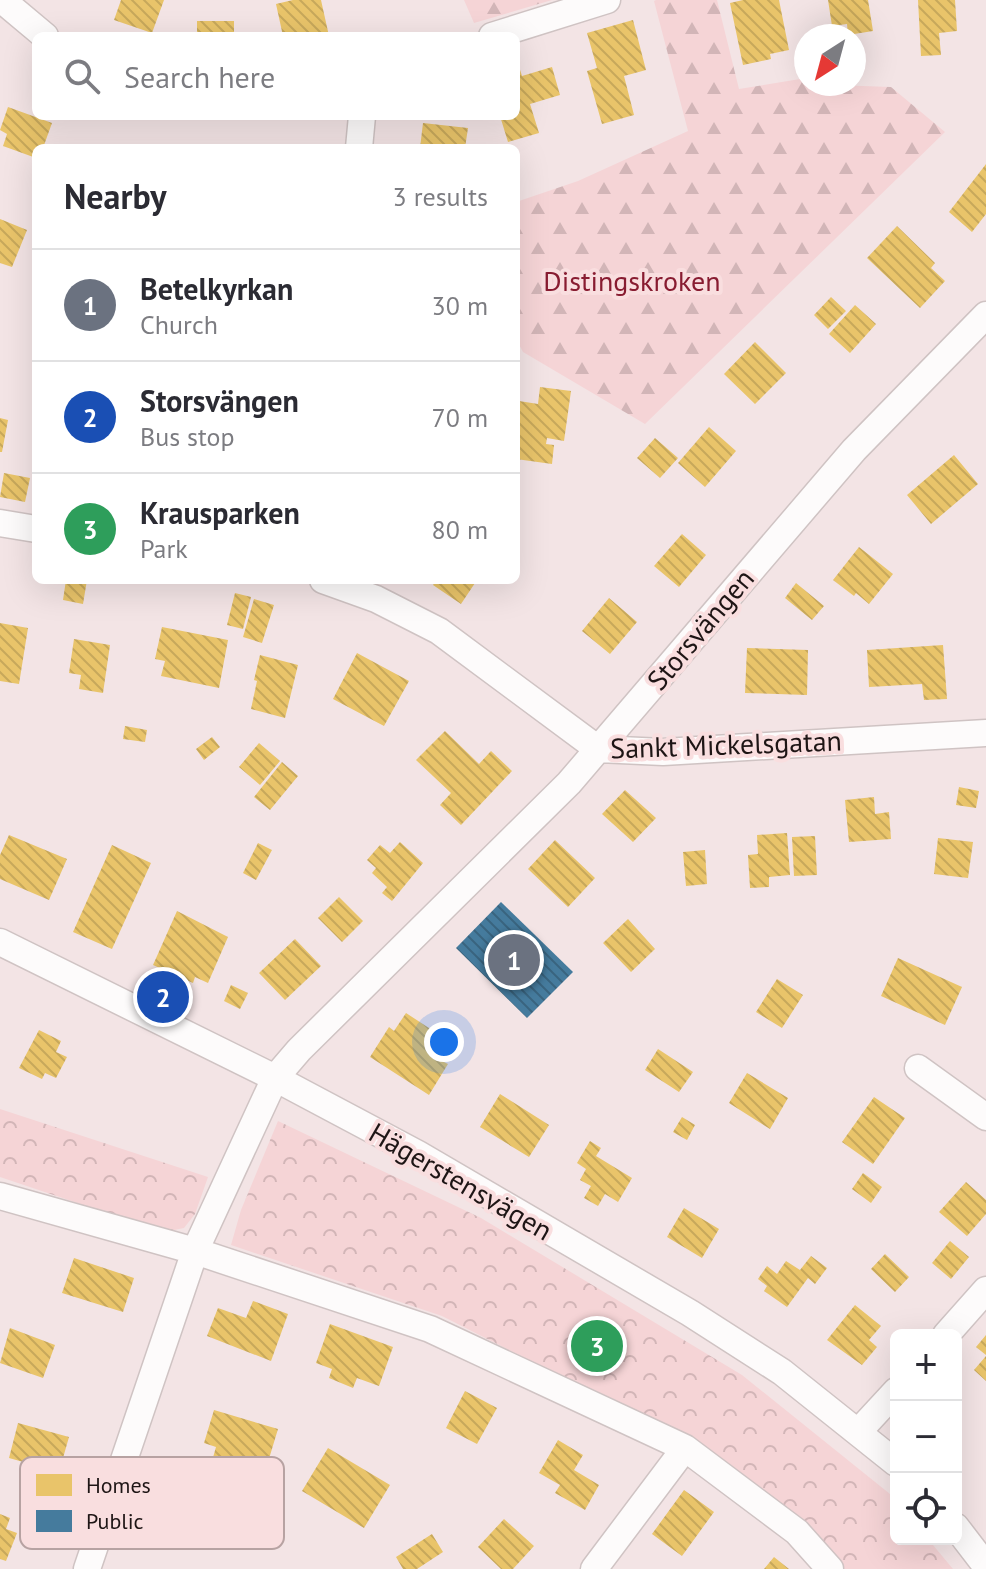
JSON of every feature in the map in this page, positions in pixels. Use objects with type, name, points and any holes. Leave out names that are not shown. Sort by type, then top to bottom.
[{"type":"street","points":[[0,9],[3,0],[40,32]]},
{"type":"street","points":[[505,32],[607,0]]},
{"type":"street","points":[[359,144],[362,120]]},
{"type":"street","name":"Storsvängen","points":[[125,1457],[195,1251],[275,1078],[299,1050],[569,783],[854,450],[986,315]]},
{"type":"street","points":[[0,523],[32,528]]},
{"type":"street","name":"Sankt Mickelsgatan","points":[[334,584],[397,608],[439,631],[598,749],[663,752],[986,733]]},
{"type":"street","name":"Hägerstensvägen","points":[[0,942],[275,1078],[418,1154],[724,1333],[782,1372],[890,1458]]},
{"type":"street","points":[[918,1068],[986,1117]]},
{"type":"street","points":[[0,1196],[195,1251],[430,1329],[685,1448],[797,1532],[830,1569]]},
{"type":"street","points":[[951,1329],[986,1290]]},
{"type":"street","points":[[859,1431],[890,1397]]},
{"type":"street","points":[[594,1569],[685,1448]]},
{"type":"street","points":[[962,1535],[986,1566]]},
{"type":"street","name":"Storsvängen","points":[[87,1569],[94,1549]]},
{"type":"green space","points":[[464,0],[552,0],[474,23]]},
{"type":"green space","name":"Distingskroken","points":[[656,0],[717,0],[739,89],[794,80],[794,96],[866,96],[866,86],[891,87],[945,132],[645,424],[523,352],[520,346],[520,201],[578,181],[688,131]]},
{"type":"green space","points":[[0,1109],[208,1177],[195,1214],[184,1228],[164,1232],[0,1177]]},
{"type":"green space","points":[[278,1121],[481,1218],[742,1375],[890,1494],[890,1545],[933,1545],[953,1569],[841,1569],[689,1441],[442,1316],[231,1245],[241,1210]]},
{"type":"building: Homes","points":[[121,0],[164,0],[152,32],[114,20]]},
{"type":"building: Homes","points":[[293,0],[321,0],[328,32],[282,32],[276,4]]},
{"type":"building: Homes","points":[[779,0],[789,50],[770,54],[771,59],[743,65],[730,3]]},
{"type":"building: Homes","points":[[828,0],[868,0],[873,31],[866,32],[866,24],[832,24]]},
{"type":"building: Homes","points":[[918,0],[955,0],[957,31],[939,33],[941,55],[921,56]]},
{"type":"building: Homes","points":[[633,20],[646,70],[624,76],[634,115],[602,124],[587,71],[597,68],[587,33]]},
{"type":"building: Homes","points":[[197,21],[234,21],[234,32],[197,32]]},
{"type":"building: Homes","points":[[552,67],[560,95],[530,104],[539,133],[508,142],[501,120],[520,120],[520,70],[522,76]]},
{"type":"building: Homes","points":[[8,107],[32,116],[32,120],[52,123],[44,144],[32,144],[32,157],[3,146],[7,134],[0,130]]},
{"type":"building: Homes","points":[[423,123],[468,128],[466,144],[420,144]]},
{"type":"building: Homes","points":[[986,164],[986,214],[972,232],[949,212]]},
{"type":"building: Homes","points":[[0,219],[27,230],[12,267],[0,263]]},
{"type":"building: Homes","points":[[897,226],[935,263],[931,268],[945,281],[920,308],[867,258]]},
{"type":"building: Homes","points":[[831,297],[846,311],[828,329],[814,315]]},
{"type":"building: Homes","points":[[855,305],[876,324],[850,353],[829,334]]},
{"type":"building: Homes","points":[[755,342],[786,373],[755,404],[724,374]]},
{"type":"building: Homes","points":[[540,387],[571,391],[564,441],[547,438],[546,444],[554,445],[552,464],[520,460],[520,401],[538,404]]},
{"type":"building: Homes","points":[[0,418],[8,420],[2,452],[0,452]]},
{"type":"building: Homes","points":[[709,427],[736,451],[705,487],[678,463]]},
{"type":"building: Homes","points":[[655,438],[678,458],[660,478],[637,458]]},
{"type":"building: Homes","points":[[954,455],[978,484],[931,524],[907,495]]},
{"type":"building: Homes","points":[[4,473],[30,478],[25,502],[0,497]]},
{"type":"building: Homes","points":[[682,534],[706,555],[679,587],[654,566]]},
{"type":"building: Homes","points":[[859,547],[893,574],[869,604],[833,580]]},
{"type":"building: Homes","points":[[796,583],[824,606],[812,620],[785,598]]},
{"type":"building: Homes","points":[[65,584],[86,584],[83,604],[63,600]]},
{"type":"building: Homes","points":[[434,584],[474,584],[461,604]]},
{"type":"building: Homes","points":[[235,593],[251,597],[243,629],[227,625]]},
{"type":"building: Homes","points":[[609,598],[637,622],[610,654],[582,631]]},
{"type":"building: Homes","points":[[254,599],[274,605],[262,643],[243,637]]},
{"type":"building: Homes","points":[[0,623],[28,628],[19,684],[0,681]]},
{"type":"building: Homes","points":[[162,627],[228,640],[219,688],[161,676],[165,661],[155,659]]},
{"type":"building: Homes","points":[[74,639],[110,645],[103,693],[79,689],[81,675],[69,673]]},
{"type":"building: Homes","points":[[943,645],[947,699],[924,700],[922,684],[869,687],[867,650]]},
{"type":"building: Homes","points":[[747,648],[808,650],[807,695],[745,693]]},
{"type":"building: Homes","points":[[357,653],[409,681],[384,726],[333,699]]},
{"type":"building: Homes","points":[[260,655],[298,665],[285,718],[251,709]]},
{"type":"building: Homes","points":[[125,726],[147,730],[145,742],[123,739]]},
{"type":"building: Homes","points":[[445,731],[479,764],[491,751],[512,771],[461,825],[440,805],[451,793],[416,760]]},
{"type":"building: Homes","points":[[212,737],[220,747],[204,760],[196,749]]},
{"type":"building: Homes","points":[[259,743],[280,761],[260,785],[239,767]]},
{"type":"building: Homes","points":[[282,762],[298,776],[270,810],[254,797]]},
{"type":"building: Homes","points":[[959,787],[979,791],[976,808],[956,805]]},
{"type":"building: Homes","points":[[625,790],[656,818],[633,842],[602,814]]},
{"type":"building: Homes","points":[[874,797],[875,814],[889,812],[891,839],[849,842],[845,800]]},
{"type":"building: Homes","points":[[787,833],[790,875],[769,877],[769,887],[750,888],[748,855],[758,854],[757,835]]},
{"type":"building: Homes","points":[[9,835],[67,859],[49,900],[0,879],[0,855]]},
{"type":"building: Homes","points":[[815,836],[817,875],[794,876],[792,837]]},
{"type":"building: Homes","points":[[938,838],[973,842],[968,878],[934,874]]},
{"type":"building: Homes","points":[[555,840],[595,878],[568,907],[528,869]]},
{"type":"building: Homes","points":[[400,842],[423,863],[392,901],[382,893],[387,887],[372,873],[376,868],[367,860],[380,845],[390,853]]},
{"type":"building: Homes","points":[[258,843],[272,850],[256,880],[243,873]]},
{"type":"building: Homes","points":[[112,845],[151,863],[112,949],[73,932]]},
{"type":"building: Homes","points":[[705,850],[707,884],[686,886],[683,852]]},
{"type":"building: Homes","points":[[339,897],[363,921],[342,942],[318,918]]},
{"type":"building: Homes","points":[[177,911],[228,937],[208,983],[195,977],[193,983],[153,965]]},
{"type":"building: Homes","points":[[628,919],[655,949],[631,972],[603,943]]},
{"type":"building: Homes","points":[[295,939],[321,966],[285,1000],[259,973]]},
{"type":"building: Homes","points":[[898,958],[962,987],[945,1025],[881,996]]},
{"type":"building: Homes","points":[[777,979],[803,995],[782,1028],[756,1012]]},
{"type":"building: Homes","points":[[231,985],[248,993],[240,1009],[224,1001]]},
{"type":"building: Homes","points":[[406,1013],[455,1045],[444,1062],[448,1064],[429,1095],[370,1057],[389,1027],[394,1031]]},
{"type":"building: Homes","points":[[39,1030],[61,1041],[56,1052],[67,1057],[56,1078],[45,1073],[42,1079],[19,1068]]},
{"type":"building: Homes","points":[[658,1049],[693,1072],[679,1092],[645,1070]]},
{"type":"building: Homes","points":[[747,1073],[788,1098],[770,1129],[729,1103]]},
{"type":"building: Homes","points":[[500,1094],[549,1125],[529,1157],[480,1127]]},
{"type":"building: Homes","points":[[874,1097],[905,1118],[873,1164],[842,1142]]},
{"type":"building: Homes","points":[[682,1117],[695,1125],[687,1140],[673,1132]]},
{"type":"building: Homes","points":[[590,1141],[601,1148],[596,1156],[632,1178],[618,1202],[605,1194],[598,1206],[584,1198],[591,1186],[580,1180],[586,1169],[577,1163]]},
{"type":"building: Homes","points":[[863,1173],[882,1187],[871,1203],[852,1189]]},
{"type":"building: Homes","points":[[966,1182],[986,1200],[986,1214],[967,1236],[939,1212]]},
{"type":"building: Homes","points":[[684,1208],[719,1229],[702,1258],[667,1237]]},
{"type":"building: Homes","points":[[950,1241],[969,1257],[951,1279],[932,1263]]},
{"type":"building: Homes","points":[[885,1254],[909,1277],[895,1292],[871,1269]]},
{"type":"building: Homes","points":[[811,1256],[827,1268],[815,1284],[808,1278],[787,1307],[764,1291],[767,1286],[758,1279],[767,1266],[777,1274],[786,1261],[800,1270]]},
{"type":"building: Homes","points":[[74,1258],[134,1278],[123,1312],[62,1293]]},
{"type":"building: Homes","points":[[253,1301],[288,1314],[271,1361],[207,1336],[218,1308],[246,1318]]},
{"type":"building: Homes","points":[[855,1305],[881,1326],[869,1340],[877,1347],[862,1365],[827,1340]]},
{"type":"building: Homes","points":[[330,1324],[393,1347],[379,1386],[357,1378],[353,1388],[329,1378],[332,1369],[316,1363]]},
{"type":"building: Homes","points":[[10,1328],[55,1345],[43,1378],[0,1363]]},
{"type":"building: Homes","points":[[986,1335],[986,1355],[976,1347]]},
{"type":"building: Homes","points":[[986,1356],[986,1381],[974,1370]]},
{"type":"building: Homes","points":[[465,1391],[497,1408],[477,1444],[446,1428]]},
{"type":"building: Homes","points":[[214,1410],[278,1429],[270,1457],[213,1457],[216,1447],[204,1443]]},
{"type":"building: Homes","points":[[18,1423],[69,1437],[63,1457],[20,1457],[20,1461],[9,1458]]},
{"type":"building: Homes","points":[[558,1440],[583,1455],[574,1470],[599,1485],[585,1510],[555,1493],[560,1485],[539,1473]]},
{"type":"building: Homes","points":[[328,1448],[390,1485],[364,1528],[302,1491]]},
{"type":"building: Homes","points":[[684,1490],[714,1512],[682,1556],[652,1534]]},
{"type":"building: Homes","points":[[0,1514],[10,1518],[6,1529],[17,1533],[6,1561],[0,1559]]},
{"type":"building: Homes","points":[[504,1519],[534,1546],[513,1569],[501,1569],[478,1547]]},
{"type":"building: Homes","points":[[432,1534],[443,1552],[417,1569],[403,1569],[396,1557]]},
{"type":"building: Homes","points":[[774,1557],[789,1569],[764,1569]]},
{"type":"building: Public","points":[[501,902],[573,972],[527,1018],[456,948]]},
{"type":"place","name":"Betelkyrkan","points":[[514,960]]},
{"type":"place","name":"Storsvängen","points":[[163,997]]},
{"type":"place","name":"Krausparken","points":[[597,1346]]}]
